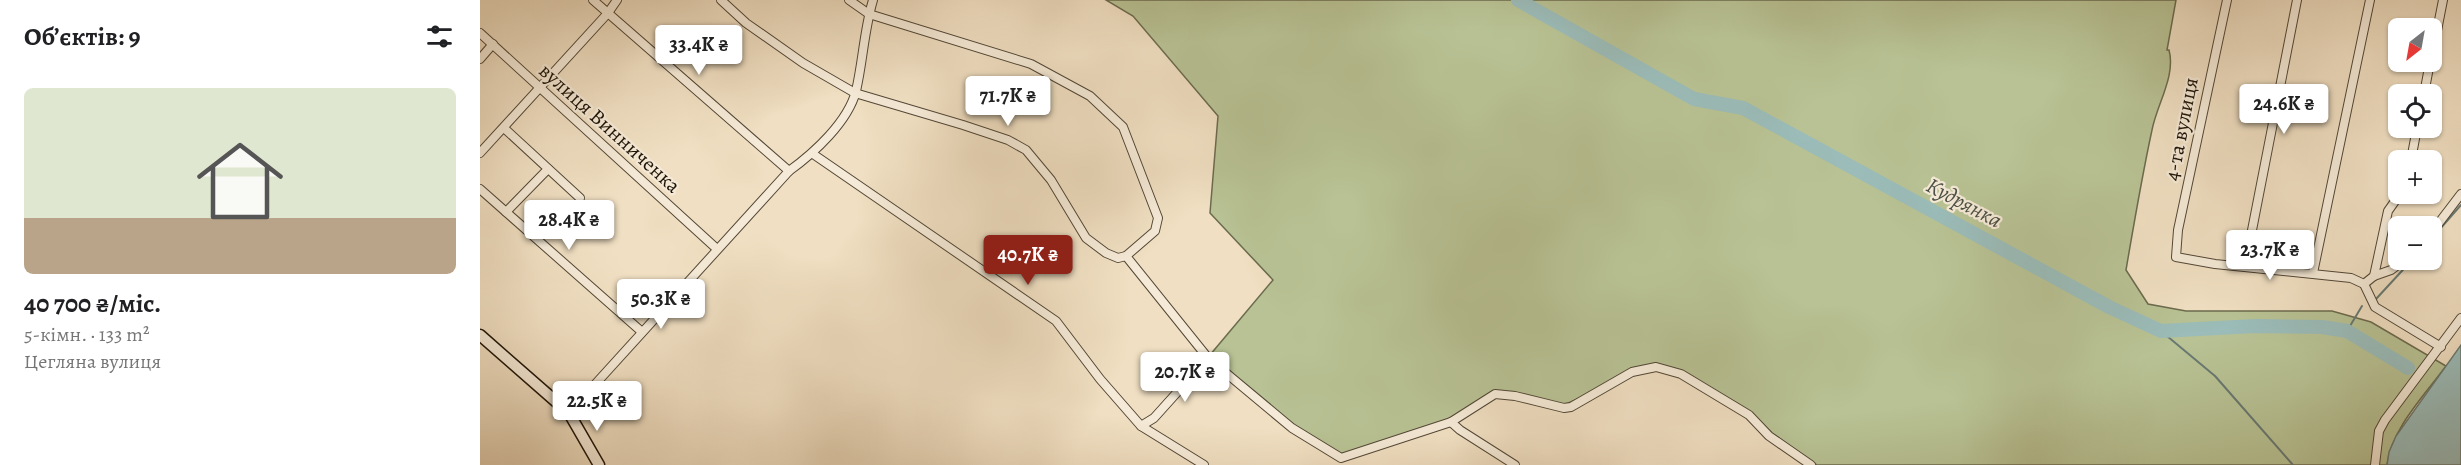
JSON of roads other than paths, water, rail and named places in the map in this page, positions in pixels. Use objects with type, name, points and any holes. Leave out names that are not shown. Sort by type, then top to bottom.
[{"type":"street","points":[[593,0],[789,171]]},
{"type":"street","points":[[480,153],[541,89],[617,0]]},
{"type":"street","points":[[721,0],[746,24],[803,63],[855,93],[963,125],[1008,140],[1026,150],[1051,180],[1086,238],[1106,253],[1118,258],[1126,256],[1155,231],[1158,218],[1123,127],[1090,96],[1031,64],[869,14],[849,0]]},
{"type":"street","points":[[569,413],[789,171],[813,153],[838,124],[855,93],[873,0]]},
{"type":"street","name":"4-та вулиця","points":[[2227,0],[2175,256],[2183,260],[2245,266]]},
{"type":"street","points":[[2297,0],[2245,266],[2351,278],[2364,284],[2375,307],[2441,347]]},
{"type":"street","points":[[2313,273],[2370,0]]},
{"type":"street","points":[[2439,18],[2443,0]]},
{"type":"street","name":"вулиця Винниченка","points":[[480,33],[717,249]]},
{"type":"street","points":[[480,59],[493,44]]},
{"type":"street","points":[[504,128],[579,198]]},
{"type":"street","points":[[813,153],[1056,321],[1100,379],[1141,426],[1204,465]]},
{"type":"street","points":[[506,212],[548,169]]},
{"type":"street","points":[[480,189],[642,332]]},
{"type":"street","points":[[2442,219],[2461,194]]},
{"type":"street","points":[[2374,276],[2387,215],[2392,204]]},
{"type":"street","points":[[1126,256],[1208,357],[1292,428],[1343,462],[1451,422],[1495,394],[1515,396],[1564,408],[1571,407],[1632,372],[1656,367],[1681,374],[1749,416],[1769,436],[1811,465]]},
{"type":"street","points":[[2364,284],[2374,276],[2391,270]]},
{"type":"street","points":[[2375,465],[2379,431],[2385,420],[2461,318]]},
{"type":"street","points":[[480,335],[569,413],[599,465]]},
{"type":"street","points":[[1141,426],[1154,418],[1208,357]]},
{"type":"street","points":[[1451,422],[1515,465]]},
{"type":"water","points":[[2461,345],[2461,465],[2387,465],[2389,452],[2396,436]]},
{"type":"waterway","name":"Кудрянка","points":[[1518,0],[1694,99],[1743,108],[2109,307],[2161,331],[2255,326],[2322,327],[2347,331],[2408,368]]},
{"type":"waterway","points":[[2442,227],[2461,205]]},
{"type":"waterway","points":[[2376,299],[2403,270]]},
{"type":"waterway","points":[[2347,331],[2362,306]]},
{"type":"waterway","points":[[2161,331],[2215,376],[2293,465]]}]
